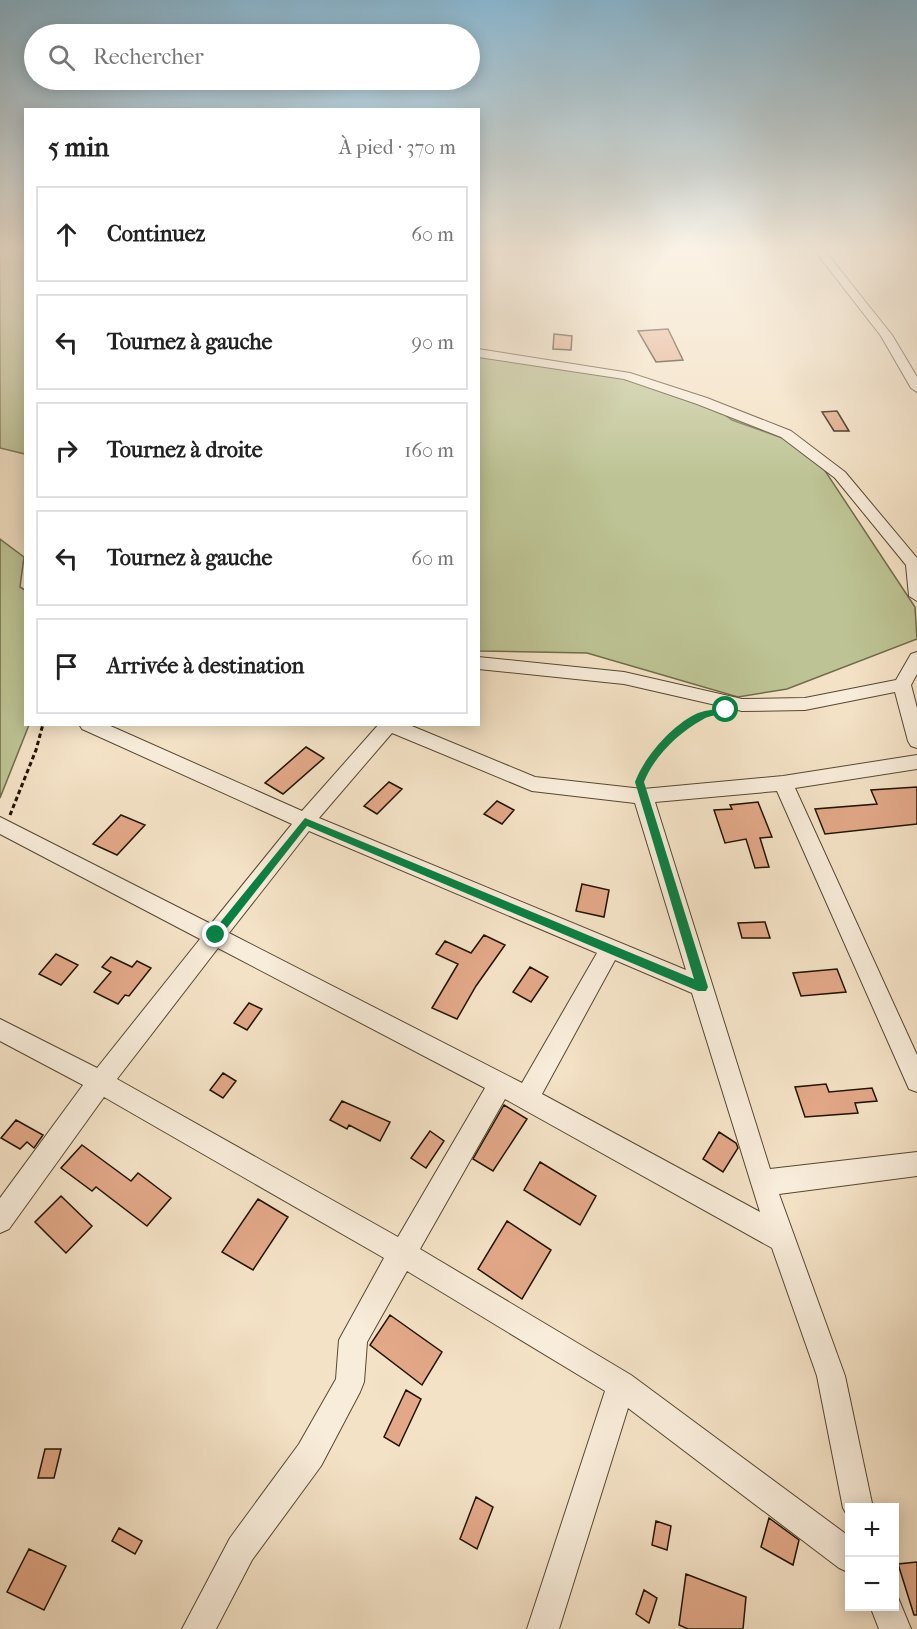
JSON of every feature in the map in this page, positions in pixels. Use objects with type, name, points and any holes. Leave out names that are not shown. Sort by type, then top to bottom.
[{"type":"street","points":[[880,327],[917,388]]},
{"type":"street","points":[[480,353],[626,376],[702,400],[786,434],[840,475],[914,564],[917,596]]},
{"type":"street","points":[[917,658],[902,686],[917,741]]},
{"type":"street","points":[[480,663],[624,678],[742,705],[805,704],[902,686]]},
{"type":"street","points":[[92,726],[305,821],[702,987]]},
{"type":"street","points":[[0,1220],[100,1083],[305,821],[388,726]]},
{"type":"street","points":[[391,726],[532,784],[587,792],[643,796],[783,783],[917,762]]},
{"type":"street","points":[[783,783],[917,1081]]},
{"type":"street","points":[[643,796],[762,1183],[831,1376],[857,1503]]},
{"type":"street","points":[[3,822],[527,1098],[782,1239]]},
{"type":"street","points":[[527,1098],[610,949]]},
{"type":"street","points":[[0,1029],[403,1254],[621,1385],[845,1554]]},
{"type":"street","points":[[198,1629],[241,1549],[310,1455],[350,1382],[353,1340],[383,1283],[403,1254],[500,1084]]},
{"type":"street","points":[[762,1183],[917,1164]]},
{"type":"street","points":[[543,1629],[621,1385]]},
{"type":"street","points":[[888,1611],[895,1629]]},
{"type":"path","points":[[643,796],[640,782],[644,770],[674,735],[700,716],[742,705]]},
{"type":"path","points":[[3,822],[11,814],[29,769],[42,726]]},
{"type":"green space","points":[[0,327],[24,327],[24,454],[0,448]]},
{"type":"green space","points":[[480,352],[605,370],[713,406],[732,420],[810,448],[915,607],[917,639],[787,689],[738,697],[587,653],[480,651]]},
{"type":"green space","points":[[0,539],[24,557],[20,587],[24,589],[24,726],[29,726],[0,798]]},
{"type":"building","points":[[668,329],[683,360],[656,362],[638,331]]},
{"type":"building","points":[[554,334],[572,336],[571,350],[553,349]]},
{"type":"building","points":[[837,411],[849,431],[834,431],[822,412]]},
{"type":"building","points":[[306,747],[324,758],[283,794],[265,783]]},
{"type":"building","points":[[389,782],[402,789],[377,814],[364,806]]},
{"type":"building","points":[[917,787],[917,824],[825,834],[815,809],[877,804],[871,790]]},
{"type":"building","points":[[497,801],[514,810],[502,824],[484,814]]},
{"type":"building","points":[[758,802],[772,837],[760,838],[769,867],[755,868],[746,839],[725,843],[714,810],[732,809],[730,805]]},
{"type":"building","points":[[121,815],[145,825],[117,855],[93,844]]},
{"type":"building","points":[[582,884],[609,890],[604,917],[576,911]]},
{"type":"building","points":[[765,922],[770,938],[742,938],[738,923]]},
{"type":"building","points":[[484,935],[505,945],[476,986],[457,1019],[432,1008],[458,964],[436,954],[445,941],[471,953]]},
{"type":"building","points":[[56,954],[78,965],[61,985],[39,974]]},
{"type":"building","points":[[111,957],[132,967],[137,961],[151,968],[129,996],[125,995],[118,1004],[94,992],[111,972],[102,967]]},
{"type":"building","points":[[530,967],[548,977],[531,1002],[513,992]]},
{"type":"building","points":[[837,969],[846,992],[801,996],[793,973]]},
{"type":"building","points":[[249,1003],[262,1009],[247,1030],[234,1023]]},
{"type":"building","points":[[223,1073],[236,1081],[223,1098],[210,1090]]},
{"type":"building","points":[[826,1084],[829,1092],[872,1088],[877,1101],[855,1103],[858,1113],[805,1117],[795,1087]]},
{"type":"building","points":[[342,1101],[390,1122],[380,1141],[349,1125],[347,1129],[330,1120]]},
{"type":"building","points":[[504,1105],[527,1119],[493,1171],[473,1159]]},
{"type":"building","points":[[16,1120],[43,1135],[34,1148],[27,1142],[20,1149],[1,1138]]},
{"type":"building","points":[[430,1131],[444,1141],[426,1168],[411,1158]]},
{"type":"building","points":[[719,1132],[736,1143],[738,1148],[723,1172],[703,1159]]},
{"type":"building","points":[[82,1145],[131,1181],[138,1173],[171,1198],[147,1226],[96,1187],[92,1191],[61,1168]]},
{"type":"building","points":[[540,1162],[596,1196],[580,1225],[524,1190]]},
{"type":"building","points":[[61,1196],[92,1226],[66,1253],[35,1222]]},
{"type":"building","points":[[258,1199],[288,1217],[253,1270],[222,1252]]},
{"type":"building","points":[[507,1221],[551,1250],[522,1299],[478,1269]]},
{"type":"building","points":[[390,1315],[442,1352],[422,1385],[370,1345]]},
{"type":"building","points":[[406,1390],[421,1399],[399,1446],[384,1437]]},
{"type":"building","points":[[45,1449],[61,1449],[54,1478],[38,1478]]},
{"type":"building","points":[[476,1497],[493,1507],[477,1549],[460,1539]]},
{"type":"building","points":[[769,1518],[799,1540],[793,1565],[761,1547]]},
{"type":"building","points":[[656,1521],[671,1526],[667,1550],[652,1545]]},
{"type":"building","points":[[119,1528],[142,1541],[135,1554],[112,1541]]},
{"type":"building","points":[[29,1549],[66,1566],[44,1610],[7,1592]]},
{"type":"building","points":[[917,1562],[917,1615],[914,1615],[899,1564]]},
{"type":"building","points":[[686,1574],[746,1597],[743,1629],[688,1629],[679,1625]]},
{"type":"building","points":[[644,1590],[657,1598],[649,1623],[636,1614]]},
{"type":"route","points":[[216,935],[305,821],[702,987],[640,782],[644,770],[674,735],[700,716],[726,710]]}]
